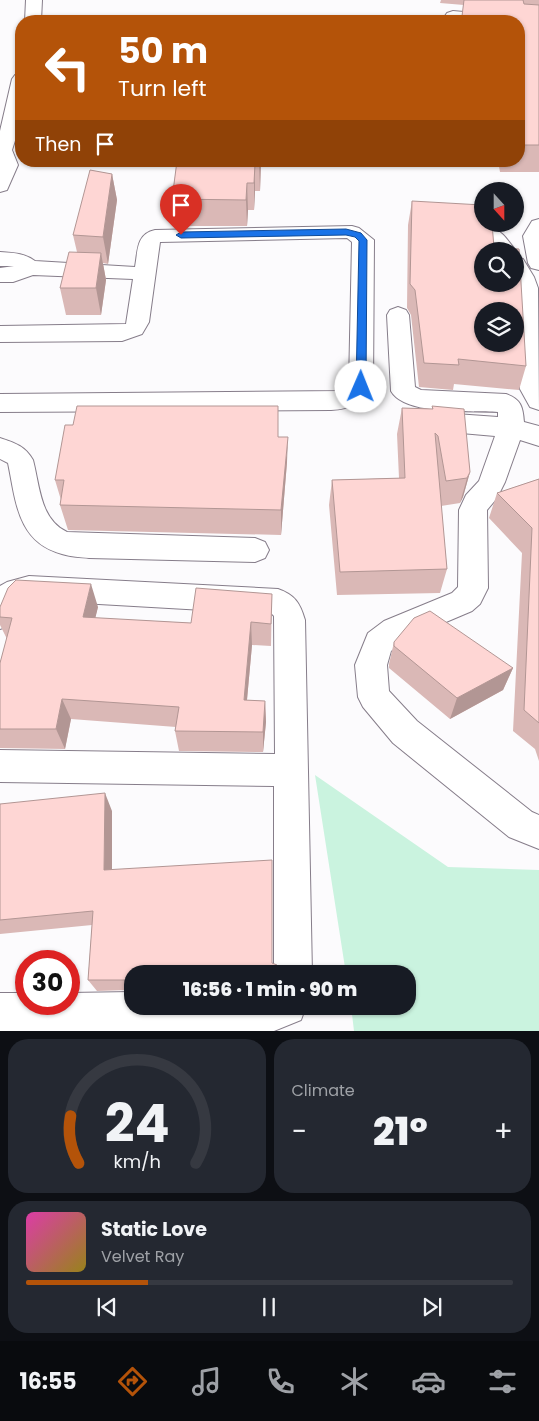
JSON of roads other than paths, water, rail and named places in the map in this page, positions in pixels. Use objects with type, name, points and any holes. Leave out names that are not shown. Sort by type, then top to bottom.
[{"type":"street","points":[[33,15],[34,0]]},
{"type":"street","points":[[0,186],[8,164],[6,123],[15,97]]},
{"type":"street","points":[[539,225],[533,236],[539,263]]},
{"type":"street","points":[[0,334],[122,333],[134,329],[138,322],[150,240],[155,236],[352,232],[363,240],[361,387],[356,395],[340,401],[0,403]]},
{"type":"street","points":[[491,234],[498,242]]},
{"type":"street","points":[[0,259],[20,260],[30,268]]},
{"type":"street","points":[[0,275],[13,275],[30,268],[131,271],[118,323],[0,325]]},
{"type":"street","points":[[524,281],[532,389],[539,401]]},
{"type":"street","points":[[398,316],[404,391],[412,397],[420,399],[506,403],[525,432]]},
{"type":"street","points":[[414,420],[525,432]]},
{"type":"street","points":[[525,432],[473,510],[473,588],[470,595],[462,602],[395,630],[379,643],[371,665],[374,697],[405,732],[522,825],[539,832]]},
{"type":"street","points":[[0,448],[15,454],[20,460],[32,513],[38,526],[49,536],[64,543],[89,546],[255,550]]},
{"type":"street","points":[[0,616],[5,599],[12,593],[29,588],[278,602],[287,609],[290,620],[293,965]]},
{"type":"street","points":[[0,766],[290,770]]},
{"type":"street","points":[[0,1013],[124,1012]]}]
